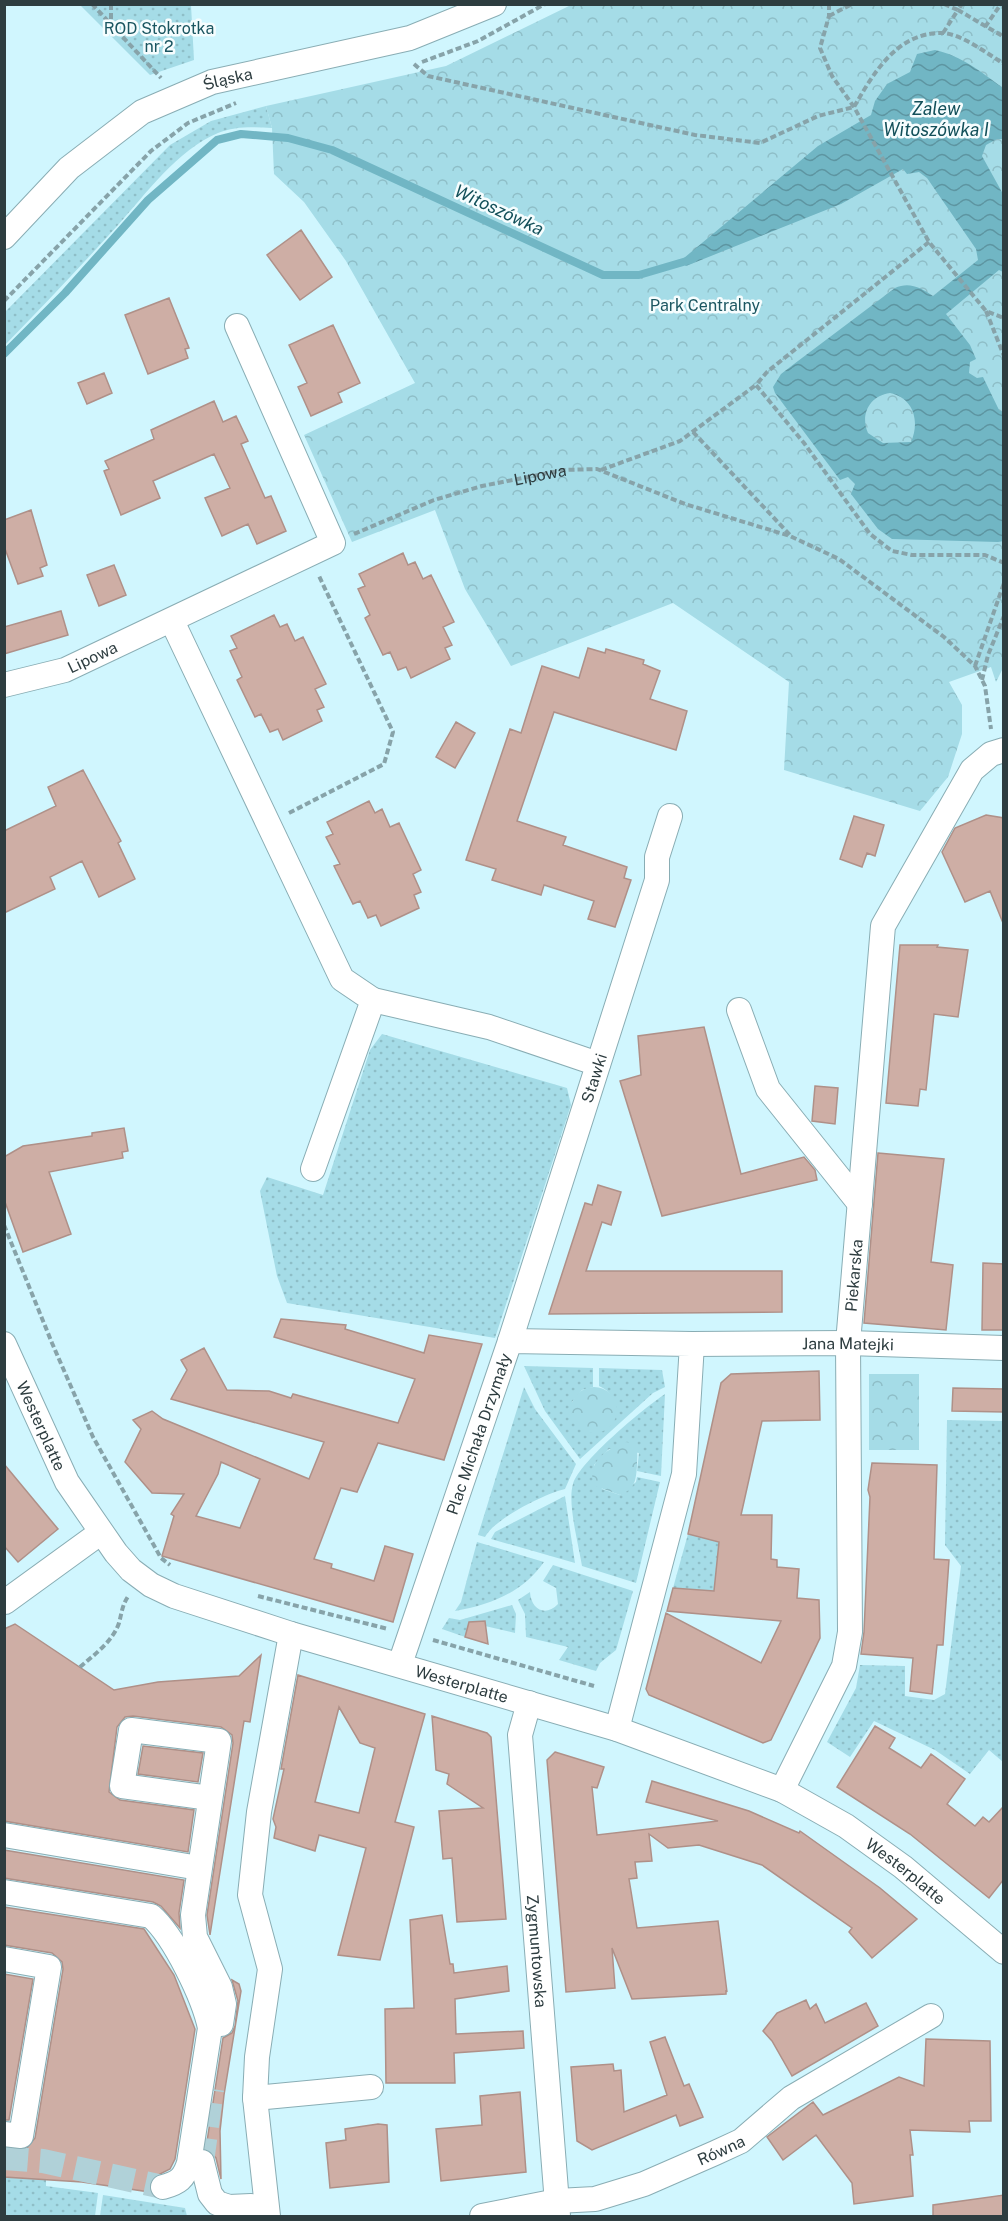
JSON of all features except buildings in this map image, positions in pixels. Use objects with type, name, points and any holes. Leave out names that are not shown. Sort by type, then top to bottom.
[{"type":"street","name":"Śląska","points":[[4,237],[69,168],[142,112],[212,82],[410,38],[494,4]]},
{"type":"street","points":[[237,326],[324,547]]},
{"type":"street","name":"Lipowa","points":[[4,685],[65,670],[324,547]]},
{"type":"street","points":[[172,621],[342,979],[373,1000],[489,1027],[598,1064]]},
{"type":"street","name":"Piekarska","points":[[782,1790],[844,1666],[850,1632],[848,1342],[884,926],[972,770],[998,752]]},
{"type":"street","name":"Stawki","points":[[510,1341],[657,880],[657,857],[670,816]]},
{"type":"street","points":[[313,1169],[373,1000]]},
{"type":"street","points":[[739,1010],[768,1089],[860,1204]]},
{"type":"street","name":"Plac Michała Drzymały","points":[[400,1664],[510,1341],[692,1344]]},
{"type":"street","name":"Jana Matejki","points":[[692,1344],[848,1342],[1004,1348]]},
{"type":"street","name":"Westerplatte","points":[[4,1344],[67,1482],[100,1533],[131,1570],[151,1585],[174,1596],[291,1634],[617,1729],[782,1790],[846,1826],[903,1867],[1004,1952]]},
{"type":"street","points":[[617,1729],[684,1474],[692,1344]]},
{"type":"street","points":[[5,1602],[100,1533]]},
{"type":"street","points":[[267,2217],[255,2098],[257,2057],[270,1969],[250,1894],[259,1812],[291,1634]]},
{"type":"street","name":"Zygmuntowska","points":[[529,1703],[520,1735],[558,2209]]},
{"type":"street","points":[[210,1798],[193,1916],[195,1937],[220,1987],[224,2004],[221,2024]]},
{"type":"street","points":[[4,1834],[199,1868]]},
{"type":"street","points":[[4,1892],[151,1916],[158,1922],[185,1967],[206,2008],[210,2028],[189,2163],[185,2176],[177,2183],[163,2187]]},
{"type":"street","points":[[4,1959],[49,1967],[21,2136],[4,2133]]},
{"type":"street","name":"Równa","points":[[482,2217],[558,2209],[595,2199],[644,2184],[741,2141],[791,2098],[931,2016]]},
{"type":"street","points":[[255,2098],[371,2087]]},
{"type":"street","points":[[202,2162],[210,2194],[218,2203],[229,2207],[252,2206],[267,2217]]},
{"type":"path","points":[[92,4],[163,80]]},
{"type":"path","points":[[111,4],[111,23]]},
{"type":"path","points":[[829,4],[829,16],[820,48],[832,76],[854,107],[929,242],[986,311],[1004,356]]},
{"type":"path","points":[[829,16],[852,4]]},
{"type":"path","points":[[944,4],[1004,37]]},
{"type":"path","points":[[943,33],[962,4]]},
{"type":"path","points":[[985,27],[1001,4]]},
{"type":"path","points":[[414,64],[428,76],[695,135],[760,143],[818,116],[854,107],[876,68],[889,56],[918,38],[943,33],[975,45],[1004,64]]},
{"type":"path","points":[[4,301],[152,151],[189,123],[244,100]]},
{"type":"path","points":[[600,471],[637,455],[669,448],[693,432],[756,385],[767,372],[929,242]]},
{"type":"path","points":[[986,311],[1004,318]]},
{"type":"path","points":[[756,385],[804,443],[870,534],[892,551],[912,555],[985,555],[1004,563]]},
{"type":"path","points":[[693,432],[790,536]]},
{"type":"path","name":"Lipowa","points":[[324,547],[434,500],[482,486],[564,470],[600,471],[685,504],[790,536],[839,560],[944,637],[975,666],[982,680],[998,752]]},
{"type":"path","points":[[269,824],[384,764],[393,732],[319,576],[324,547]]},
{"type":"path","points":[[975,666],[1004,583]]},
{"type":"path","points":[[982,680],[988,655],[1004,616]]},
{"type":"path","points":[[4,1224],[93,1437],[161,1558],[177,1572]]},
{"type":"path","points":[[257,1595],[410,1634],[594,1686]]},
{"type":"path","points":[[80,1667],[104,1647],[118,1624],[121,1606]]},
{"type":"green space","name":"ROD Stokrotka nr 2","points":[[80,5],[191,5],[194,60],[150,75]]},
{"type":"green space","name":"Park Centralny","points":[[571,5],[1003,5],[1003,668],[996,682],[991,667],[949,682],[962,705],[962,734],[948,777],[920,811],[784,770],[789,682],[673,603],[511,666],[465,589],[435,510],[352,542],[304,435],[415,383],[346,261],[304,202],[274,174],[272,128],[266,106],[446,66]]},
{"type":"green space","points":[[266,106],[272,128],[231,129],[218,133],[189,150],[163,174],[90,256],[5,345],[5,312],[170,145],[211,121]]},
{"type":"green space","points":[[382,1034],[567,1088],[571,1105],[495,1338],[287,1303],[277,1276],[260,1191],[267,1177],[323,1195],[370,1050]]},
{"type":"green space","points":[[524,1366],[593,1368],[593,1387],[582,1390],[572,1402],[615,1418],[613,1399],[604,1388],[599,1386],[599,1368],[662,1370],[665,1387],[653,1393],[580,1459],[545,1411]]},
{"type":"green space","points":[[869,1374],[919,1374],[919,1450],[869,1450]]},
{"type":"green space","points":[[524,1387],[535,1409],[576,1464],[565,1489],[545,1496],[509,1515],[485,1537],[478,1535]]},
{"type":"green space","points":[[594,1387],[610,1394],[617,1410],[610,1426],[594,1433],[578,1426],[571,1410],[578,1394]]},
{"type":"green space","points":[[665,1394],[661,1476],[637,1471],[639,1453],[609,1449],[594,1465],[602,1489],[620,1495],[636,1482],[637,1477],[660,1482],[636,1583],[582,1566],[572,1513],[573,1484],[587,1462],[600,1449]]},
{"type":"green space","points":[[947,1420],[1003,1421],[1003,1762],[989,1750],[970,1774],[935,1750],[874,1721],[850,1757],[827,1742],[856,1688],[860,1665],[905,1666],[905,1696],[934,1700],[945,1694],[961,1566],[945,1545]]},
{"type":"green space","points":[[627,1442],[636,1449],[637,1454],[636,1476],[632,1487],[620,1495],[595,1486],[592,1478],[595,1464],[606,1452]]},
{"type":"green space","points":[[565,1496],[575,1563],[491,1539],[495,1532]]},
{"type":"green space","points":[[688,1534],[719,1542],[717,1561],[724,1592],[673,1588]]},
{"type":"green space","points":[[477,1542],[544,1562],[516,1589],[493,1601],[455,1611],[461,1602]]},
{"type":"green space","points":[[553,1565],[633,1591],[616,1650],[600,1663],[596,1671],[559,1660],[568,1647],[526,1637],[525,1614],[518,1600],[530,1592],[533,1603],[540,1610],[549,1610],[558,1604],[556,1588],[543,1581]]},
{"type":"green space","points":[[512,1605],[516,1614],[515,1633],[485,1626],[484,1621],[469,1622],[465,1637],[442,1629],[449,1618],[460,1620]]},
{"type":"green space","points":[[4,2177],[46,2179],[46,2186],[98,2193],[95,2216],[5,2216]]},
{"type":"green space","points":[[103,2195],[185,2208],[187,2216],[100,2216]]},
{"type":"water","name":"Zalew Witoszówka I","points":[[935,50],[954,56],[1003,88],[1003,139],[997,139],[986,145],[982,156],[1003,194],[1003,272],[999,270],[946,314],[970,345],[976,359],[970,362],[969,373],[977,378],[983,377],[999,410],[1003,412],[1004,541],[892,539],[878,529],[851,494],[855,484],[848,477],[840,480],[775,393],[773,387],[781,374],[895,288],[910,285],[933,296],[978,260],[976,249],[927,178],[919,172],[907,174],[903,169],[841,204],[686,266],[683,264],[684,258],[818,146],[871,115],[875,101],[887,84],[910,72],[917,54]],"holes":[[[890,393],[910,405],[913,412],[914,434],[911,442],[883,443],[868,433],[866,413],[868,407],[877,398]]]},
{"type":"waterway","name":"Witoszówka","points":[[4,354],[65,293],[148,200],[217,140],[241,134],[288,138],[332,150],[603,275],[639,275],[690,260]]},
{"type":"tunnel","points":[[202,2162],[212,2089]]},
{"type":"tunnel","points":[[4,2158],[43,2161],[163,2187]]}]
